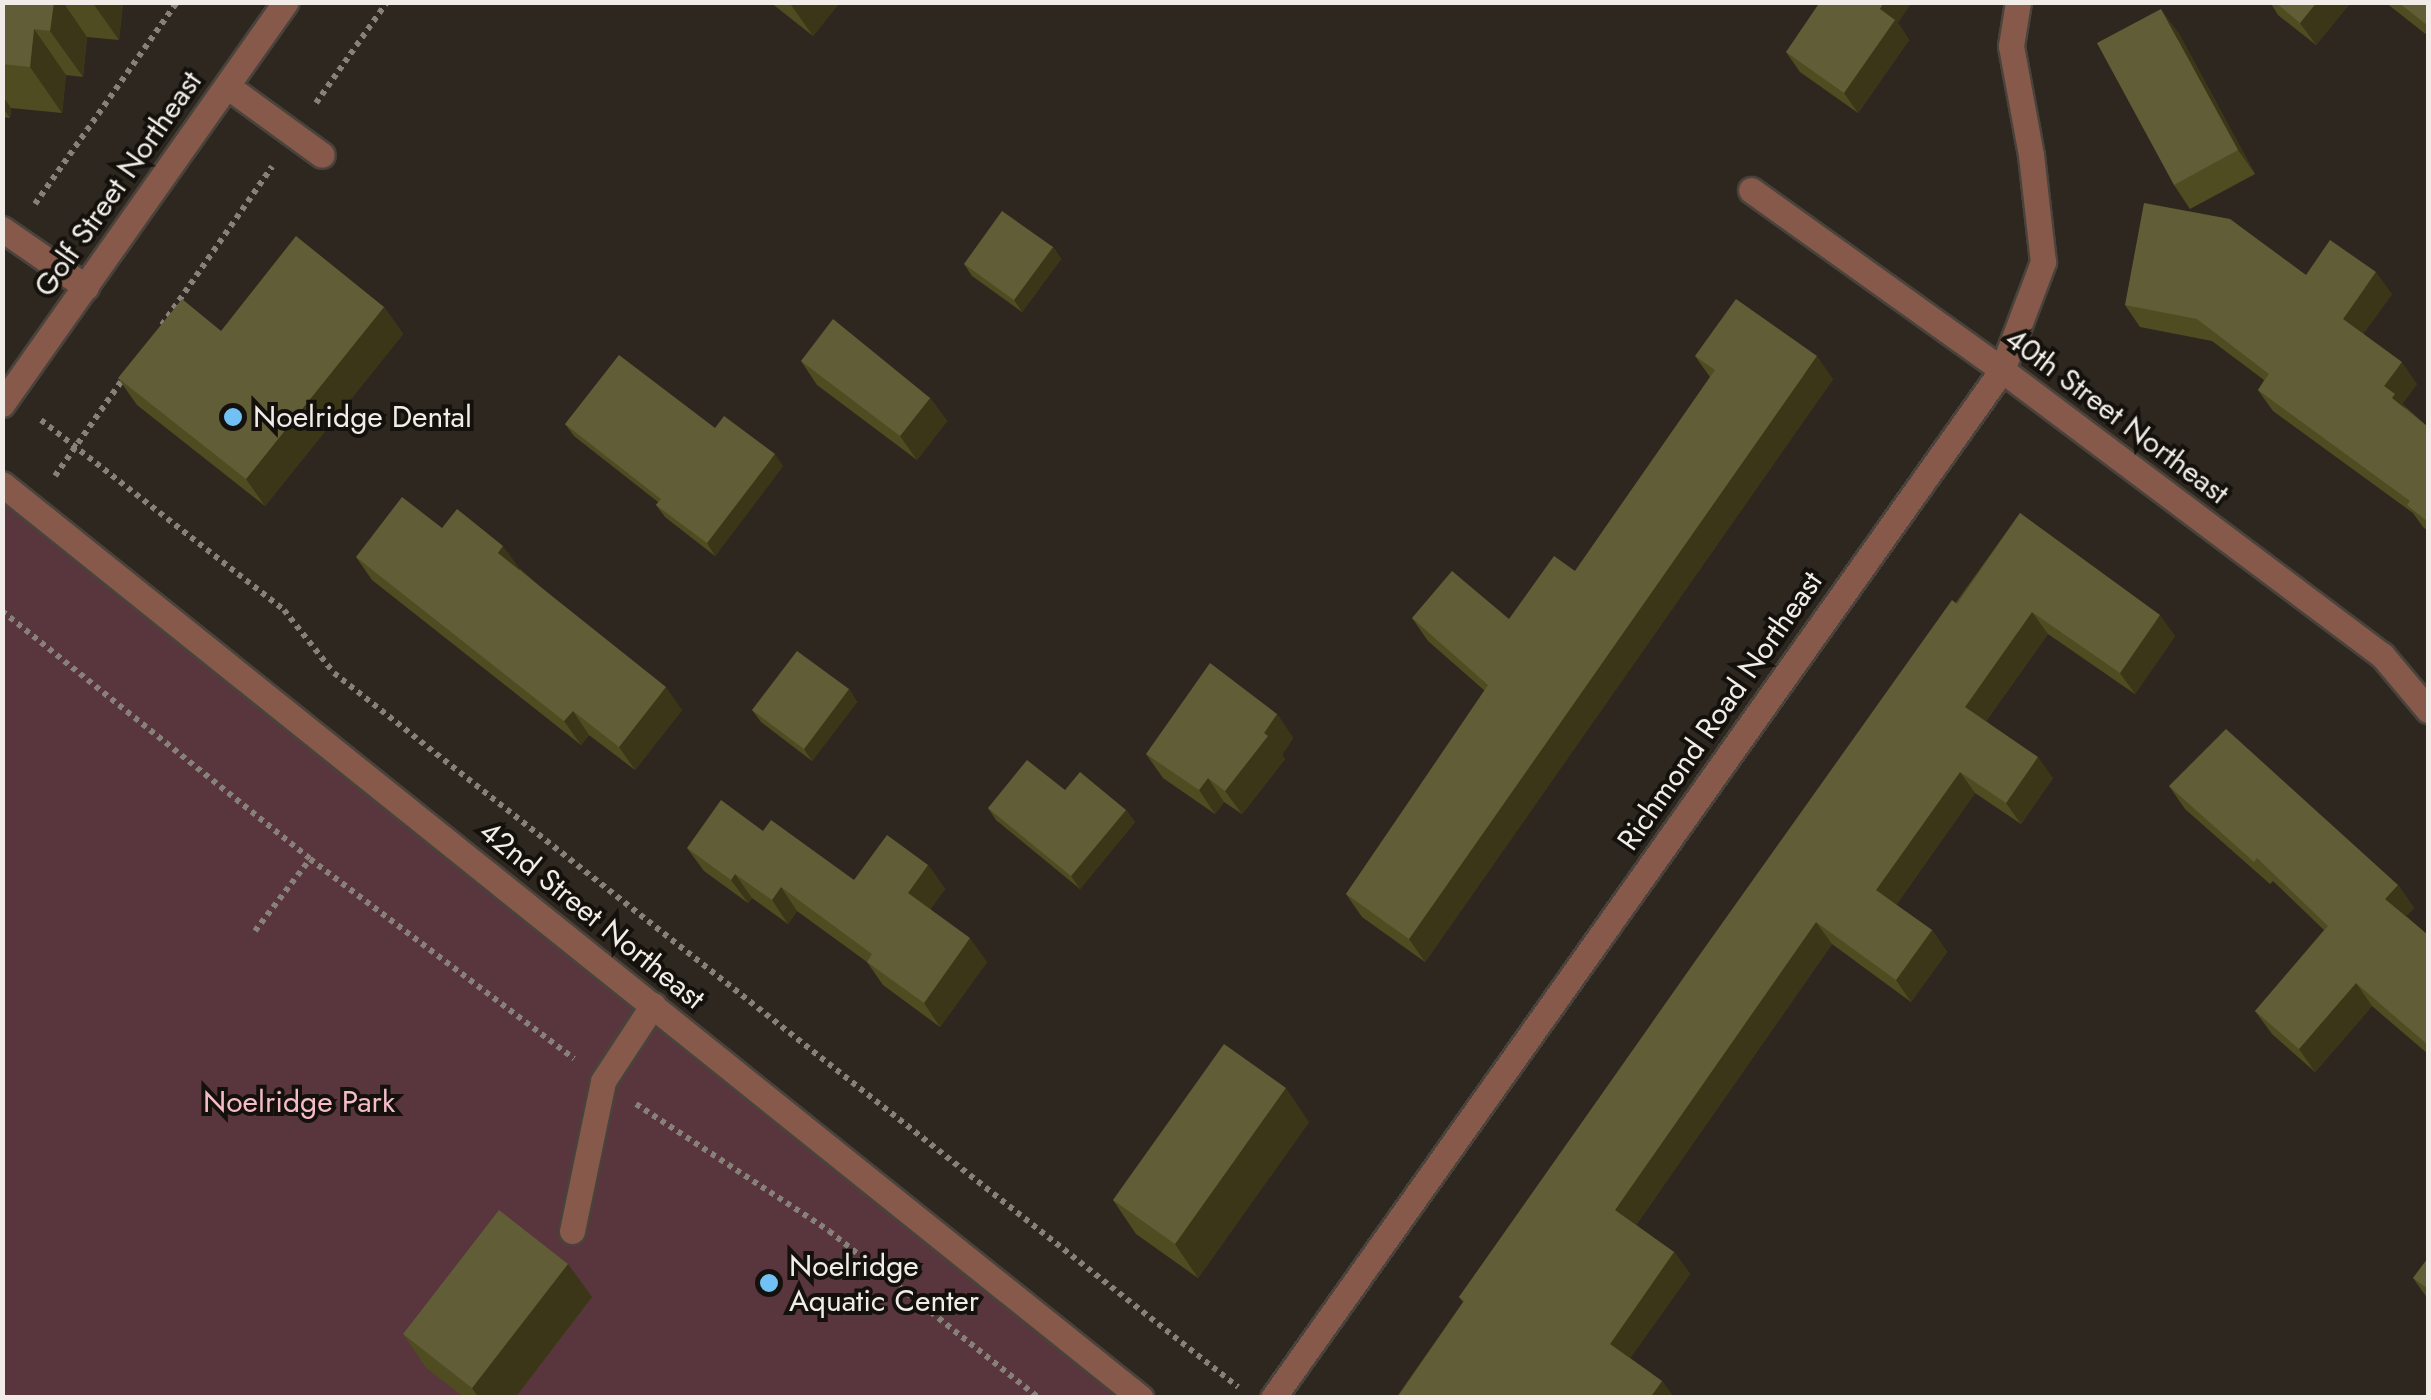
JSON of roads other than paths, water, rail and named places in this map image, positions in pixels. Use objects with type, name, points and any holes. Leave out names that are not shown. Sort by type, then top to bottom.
[{"type":"street","name":"Golf Street Northeast","points":[[2,404],[286,2]]},
{"type":"street","name":"Richmond Road Northeast","points":[[1273,1398],[2002,370],[2043,262],[2031,155],[2011,46],[2018,2]]},
{"type":"street","points":[[227,86],[322,155]]},
{"type":"street","name":"40th Street Northeast","points":[[1751,190],[2002,370],[2382,655],[2428,710]]},
{"type":"street","points":[[8,232],[86,287]]},
{"type":"street","name":"42nd Street Northeast","points":[[2,484],[1141,1398]]},
{"type":"street","points":[[572,1232],[603,1081],[653,1006]]},
{"type":"place","name":"Noelridge Dental","points":[[233,417]]},
{"type":"place","name":"Noelridge Aquatic Center","points":[[769,1283]]},
{"type":"park label","name":"Noelridge Park","points":[[299,1102]]}]
